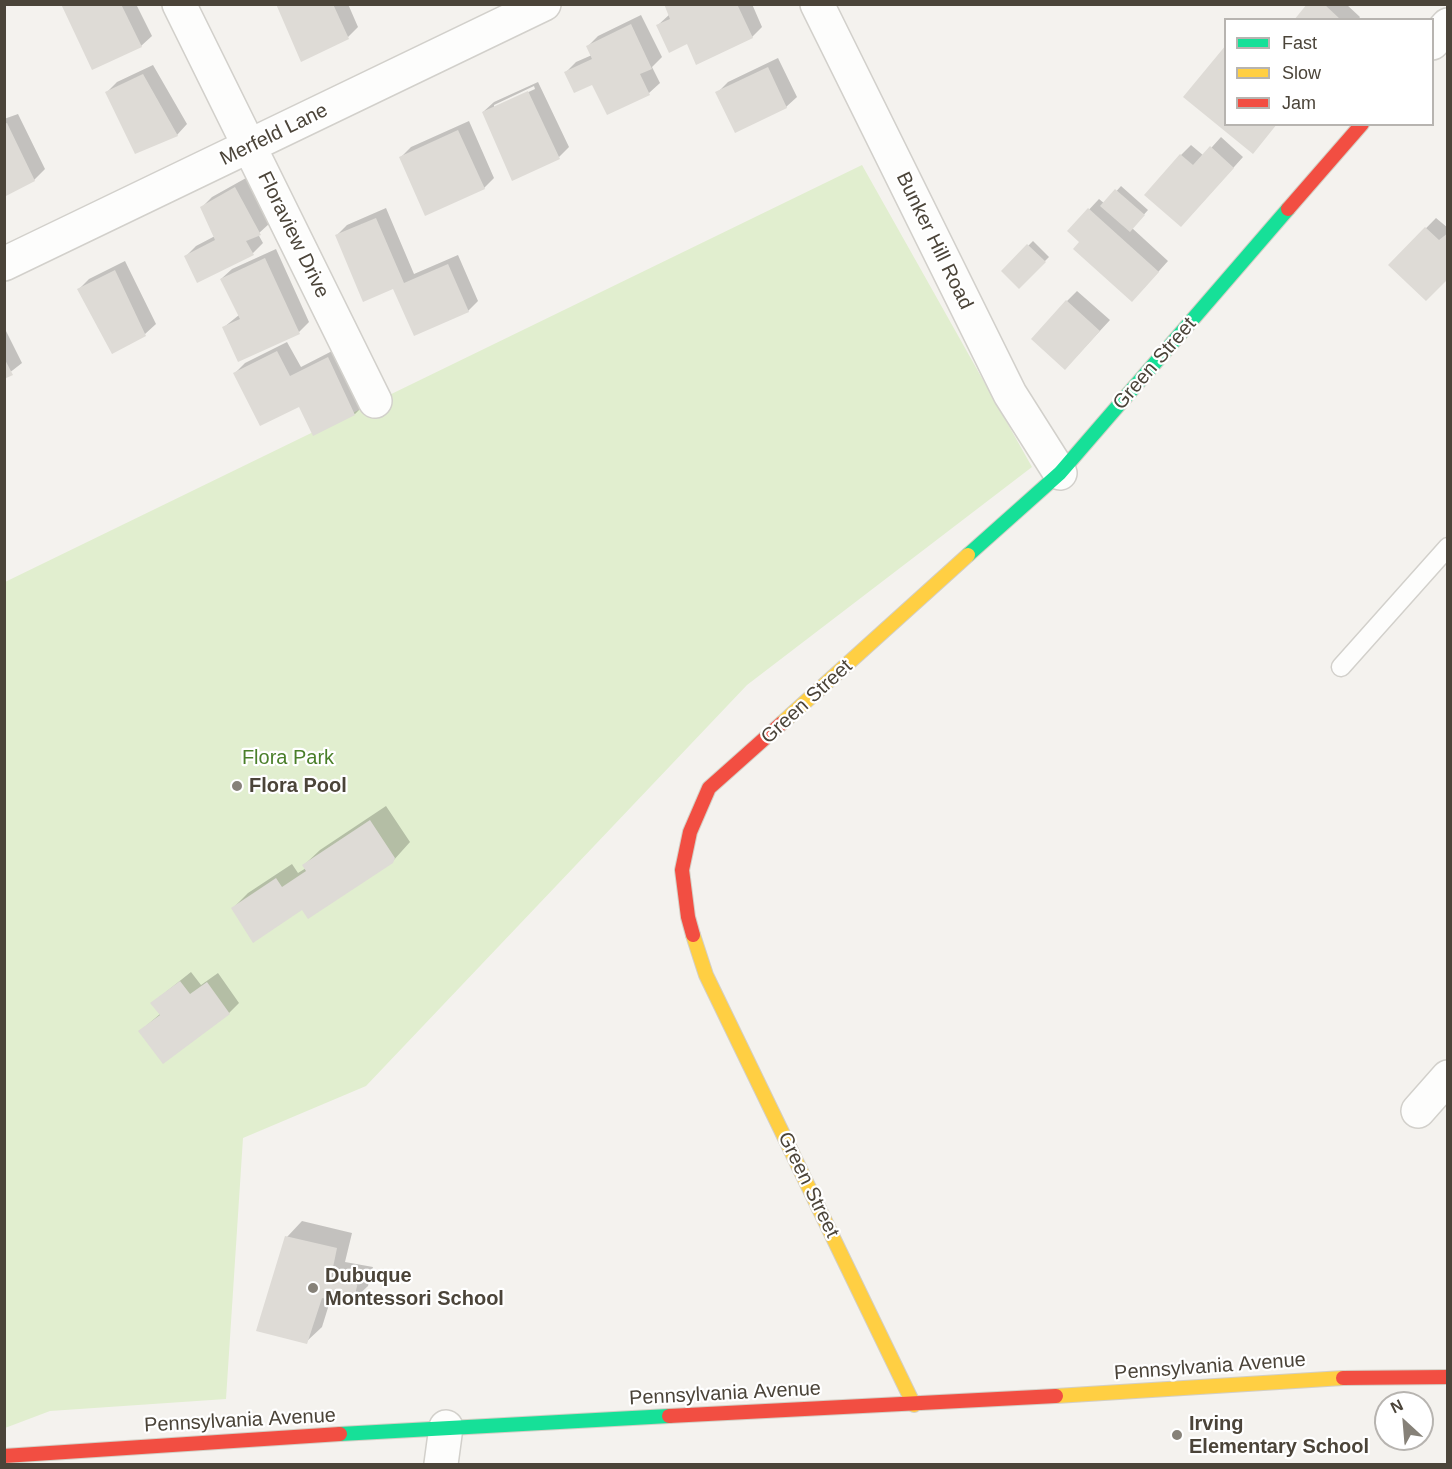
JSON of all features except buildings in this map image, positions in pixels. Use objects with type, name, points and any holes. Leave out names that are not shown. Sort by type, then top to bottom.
[{"type":"street","name":"Floraview Drive","points":[[179,4],[375,401]]},
{"type":"street","name":"Merfeld Lane","points":[[4,264],[544,4]]},
{"type":"street","name":"Bunker Hill Road","points":[[817,4],[1010,394],[1060,473]]},
{"type":"street","points":[[1430,4],[1448,19]]},
{"type":"street","points":[[1434,41],[1448,26]]},
{"type":"street","name":"Green Street","points":[[914,1405],[706,975],[687,916],[682,870],[690,832],[709,788],[1060,473],[1360,126]]},
{"type":"street","points":[[1418,1111],[1448,1077]]},
{"type":"street","name":"Pennsylvania Avenue","points":[[4,1456],[39,1458],[446,1427],[914,1405],[1349,1378],[1448,1377]]},
{"type":"street","points":[[441,1464],[446,1427]]},
{"type":"lane","points":[[1341,667],[1448,547]]},
{"type":"green space","name":"Flora Park","points":[[862,165],[1032,467],[747,685],[366,1086],[243,1138],[226,1399],[50,1411],[5,1428],[5,582]]},
{"type":"traffic: fast","points":[[968,555],[1060,473],[1288,209]]},
{"type":"traffic: fast","points":[[340,1434],[669,1416]]},
{"type":"traffic: slow","points":[[782,723],[968,555]]},
{"type":"traffic: slow","points":[[693,935],[706,975],[914,1405]]},
{"type":"traffic: slow","points":[[1056,1396],[1343,1378]]},
{"type":"traffic: jam","points":[[1288,209],[1360,126]]},
{"type":"traffic: jam","points":[[693,935],[688,917],[682,870],[690,832],[709,788],[782,723]]},
{"type":"traffic: jam","points":[[1343,1378],[1448,1377]]},
{"type":"traffic: jam","points":[[669,1416],[1056,1396]]},
{"type":"traffic: jam","points":[[4,1456],[340,1434]]},
{"type":"place","name":"Flora Pool","points":[[237,786]]},
{"type":"place","name":"Dubuque Montessori School","points":[[313,1288]]},
{"type":"place","name":"Irving Elementary School","points":[[1177,1435]]}]
